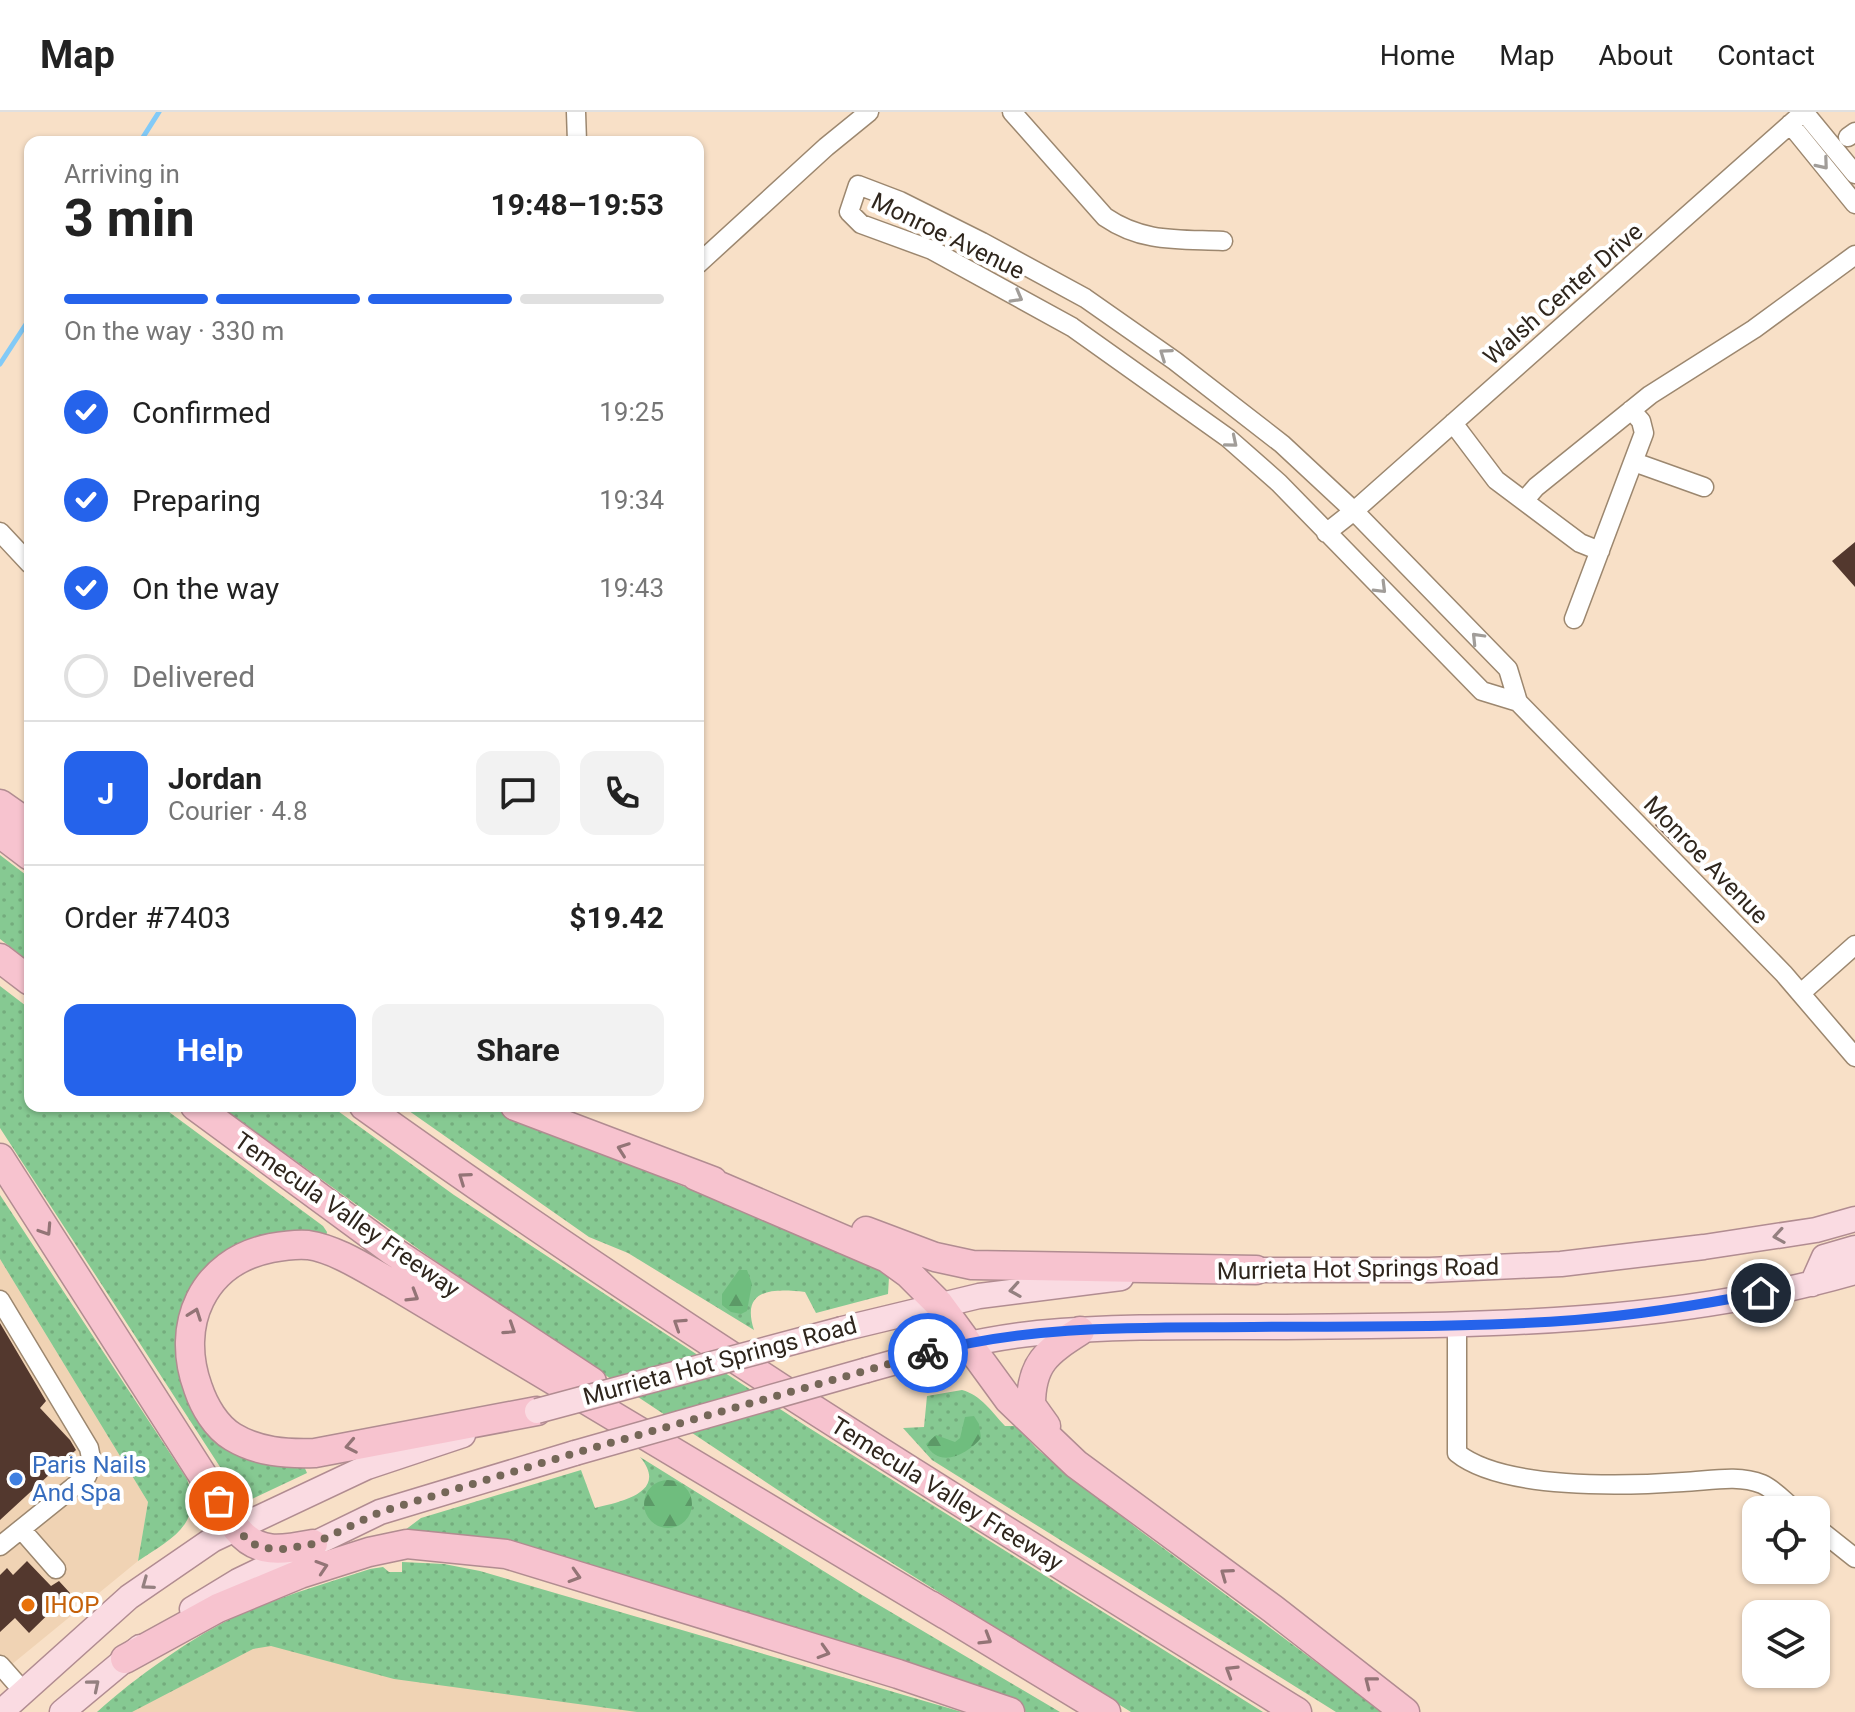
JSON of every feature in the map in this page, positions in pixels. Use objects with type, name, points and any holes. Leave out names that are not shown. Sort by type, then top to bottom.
[{"type":"highway","points":[[0,804],[24,821]]},
{"type":"highway","points":[[0,833],[24,851]]},
{"type":"highway","points":[[0,958],[24,976]]},
{"type":"highway","name":"Temecula Valley Freeway","points":[[203,1112],[391,1250],[946,1615],[1106,1712]]},
{"type":"highway","name":"Temecula Valley Freeway","points":[[372,1112],[664,1314],[840,1428],[1297,1712]]},
{"type":"highway","points":[[531,1112],[696,1176],[887,1258],[909,1274],[939,1304],[1009,1400],[1076,1464],[1297,1627],[1405,1712]]},
{"type":"highway","points":[[0,1158],[237,1529],[248,1542],[264,1548],[285,1549],[313,1544]]},
{"type":"highway","points":[[696,1176],[822,1214],[935,1257],[972,1265],[1256,1270]]},
{"type":"highway","points":[[537,1411],[315,1453],[285,1454],[256,1448],[230,1436],[212,1416],[201,1397],[192,1371],[188,1344],[191,1320],[214,1277],[235,1261],[255,1252],[279,1247],[308,1245],[334,1254],[391,1283],[946,1615]]},
{"type":"highway","points":[[1076,1464],[1031,1405],[1031,1388],[1034,1372],[1044,1357],[1080,1331]]},
{"type":"highway","points":[[125,1659],[218,1608],[300,1574],[369,1552],[407,1544],[506,1554],[898,1674],[1010,1712]]},
{"type":"main road","name":"Murrieta Hot Springs Road","points":[[1,1712],[129,1597],[175,1563],[237,1529],[367,1467],[537,1411],[842,1329],[939,1304],[1044,1286],[1148,1275],[1256,1270],[1430,1270],[1561,1264],[1816,1230],[1855,1219]]},
{"type":"main road","points":[[1812,1284],[1824,1257],[1855,1248]]},
{"type":"main road","name":"Murrieta Hot Springs Road","points":[[62,1712],[169,1622],[238,1581],[380,1512],[575,1453],[970,1343],[1037,1333],[1080,1331],[1576,1320],[1711,1303],[1812,1284],[1855,1272]]},
{"type":"street","points":[[576,112],[577,136]]},
{"type":"street","points":[[704,259],[869,112]]},
{"type":"street","points":[[1012,112],[1105,217],[1122,228],[1154,238],[1223,241]]},
{"type":"street","points":[[1799,116],[1855,174]]},
{"type":"street","points":[[1799,116],[1855,204]]},
{"type":"street","name":"Walsh Center Drive","points":[[1326,533],[1799,116]]},
{"type":"street","name":"Monroe Avenue","points":[[1518,702],[1482,691],[1279,483],[1228,438],[1072,327],[932,250],[861,224],[849,212],[858,185],[955,228],[1085,298],[1175,361],[1282,444],[1354,511],[1508,669],[1518,702],[1801,993],[1855,1057]]},
{"type":"street","points":[[1524,501],[1536,487],[1650,395],[1754,329],[1855,255]]},
{"type":"street","points":[[1574,619],[1644,433],[1641,421],[1631,410]]},
{"type":"street","points":[[1453,423],[1496,480],[1580,543],[1600,551]]},
{"type":"street","points":[[1634,462],[1704,487]]},
{"type":"street","points":[[0,532],[24,558]]},
{"type":"street","points":[[1801,993],[1855,945]]},
{"type":"street","points":[[0,1300],[89,1448],[92,1463],[87,1476],[0,1546]]},
{"type":"street","points":[[1457,1325],[1457,1453],[1470,1464],[1533,1480],[1620,1486],[1742,1479],[1764,1485],[1778,1496]]},
{"type":"street","points":[[21,1529],[56,1569]]},
{"type":"street","points":[[1830,1538],[1855,1558]]},
{"type":"street","points":[[0,1665],[23,1691]]},
{"type":"shaded area","points":[[0,1259],[148,1502],[138,1561],[0,1674]]},
{"type":"shaded area","points":[[286,1624],[761,1712],[97,1712]]},
{"type":"green space","points":[[0,855],[24,873],[24,957],[0,939]]},
{"type":"green space","points":[[0,986],[24,1004],[24,1112],[169,1112],[323,1226],[326,1237],[212,1270],[194,1405],[303,1464],[307,1473],[252,1499],[244,1499],[237,1493],[0,1128]]},
{"type":"green space","points":[[227,1112],[339,1112],[454,1195],[806,1426],[1263,1712],[1131,1712],[823,1520],[431,1258]]},
{"type":"green space","points":[[411,1112],[502,1112],[849,1254],[884,1271],[889,1277],[888,1294],[816,1313],[805,1292],[772,1291],[756,1298],[752,1306],[754,1330],[628,1253],[589,1237]]},
{"type":"green space","points":[[0,1195],[187,1479],[191,1495],[188,1519],[172,1537],[138,1561],[148,1502],[0,1259]]},
{"type":"green space","points":[[739,1270],[747,1270],[752,1284],[747,1311],[741,1314],[731,1312],[722,1305],[722,1294]]},
{"type":"green space","points":[[962,1390],[981,1400],[1005,1426],[1016,1426],[1037,1449],[1139,1530],[1383,1712],[1336,1712],[932,1460],[903,1428],[924,1427],[927,1396]]},
{"type":"green space","points":[[974,1416],[981,1438],[961,1454],[946,1458],[938,1456],[926,1444],[936,1435],[955,1442],[960,1438],[965,1417]]},
{"type":"green space","points":[[640,1457],[862,1595],[1060,1712],[1026,1712],[1009,1704],[401,1533],[421,1518],[581,1470],[595,1508],[616,1503],[638,1494],[645,1487],[649,1479],[648,1469]]},
{"type":"green space","points":[[668,1480],[685,1487],[692,1504],[685,1521],[668,1528],[651,1521],[644,1504],[651,1487]]},
{"type":"green space","points":[[402,1562],[444,1564],[480,1571],[962,1712],[637,1712],[394,1679],[271,1646],[253,1649],[132,1712],[97,1712],[166,1658],[241,1614],[370,1569],[383,1567],[389,1572],[402,1572]]},
{"type":"building","points":[[1855,542],[1855,587],[1832,561]]},
{"type":"building","points":[[1668,814],[1684,834],[1673,843],[1655,825]]},
{"type":"building","points":[[0,1323],[46,1401],[40,1408],[76,1450],[0,1520]]},
{"type":"building","name":"IHOP","points":[[27,1561],[51,1586],[59,1581],[70,1593],[29,1633],[15,1618],[0,1632],[0,1575],[7,1568],[13,1575]]},
{"type":"waterway","points":[[144,136],[159,112]]},
{"type":"waterway","points":[[0,364],[24,327]]},
{"type":"way so far","points":[[219,1501],[248,1542],[264,1548],[285,1549],[313,1544],[380,1512],[928,1353]]},
{"type":"place","name":"Paris Nails And Spa","points":[[16,1479]]},
{"type":"place","name":"IHOP","points":[[28,1605]]},
{"type":"route","points":[[928,1353],[1037,1333],[1186,1327],[1436,1325],[1576,1320],[1711,1303],[1761,1293]]}]
